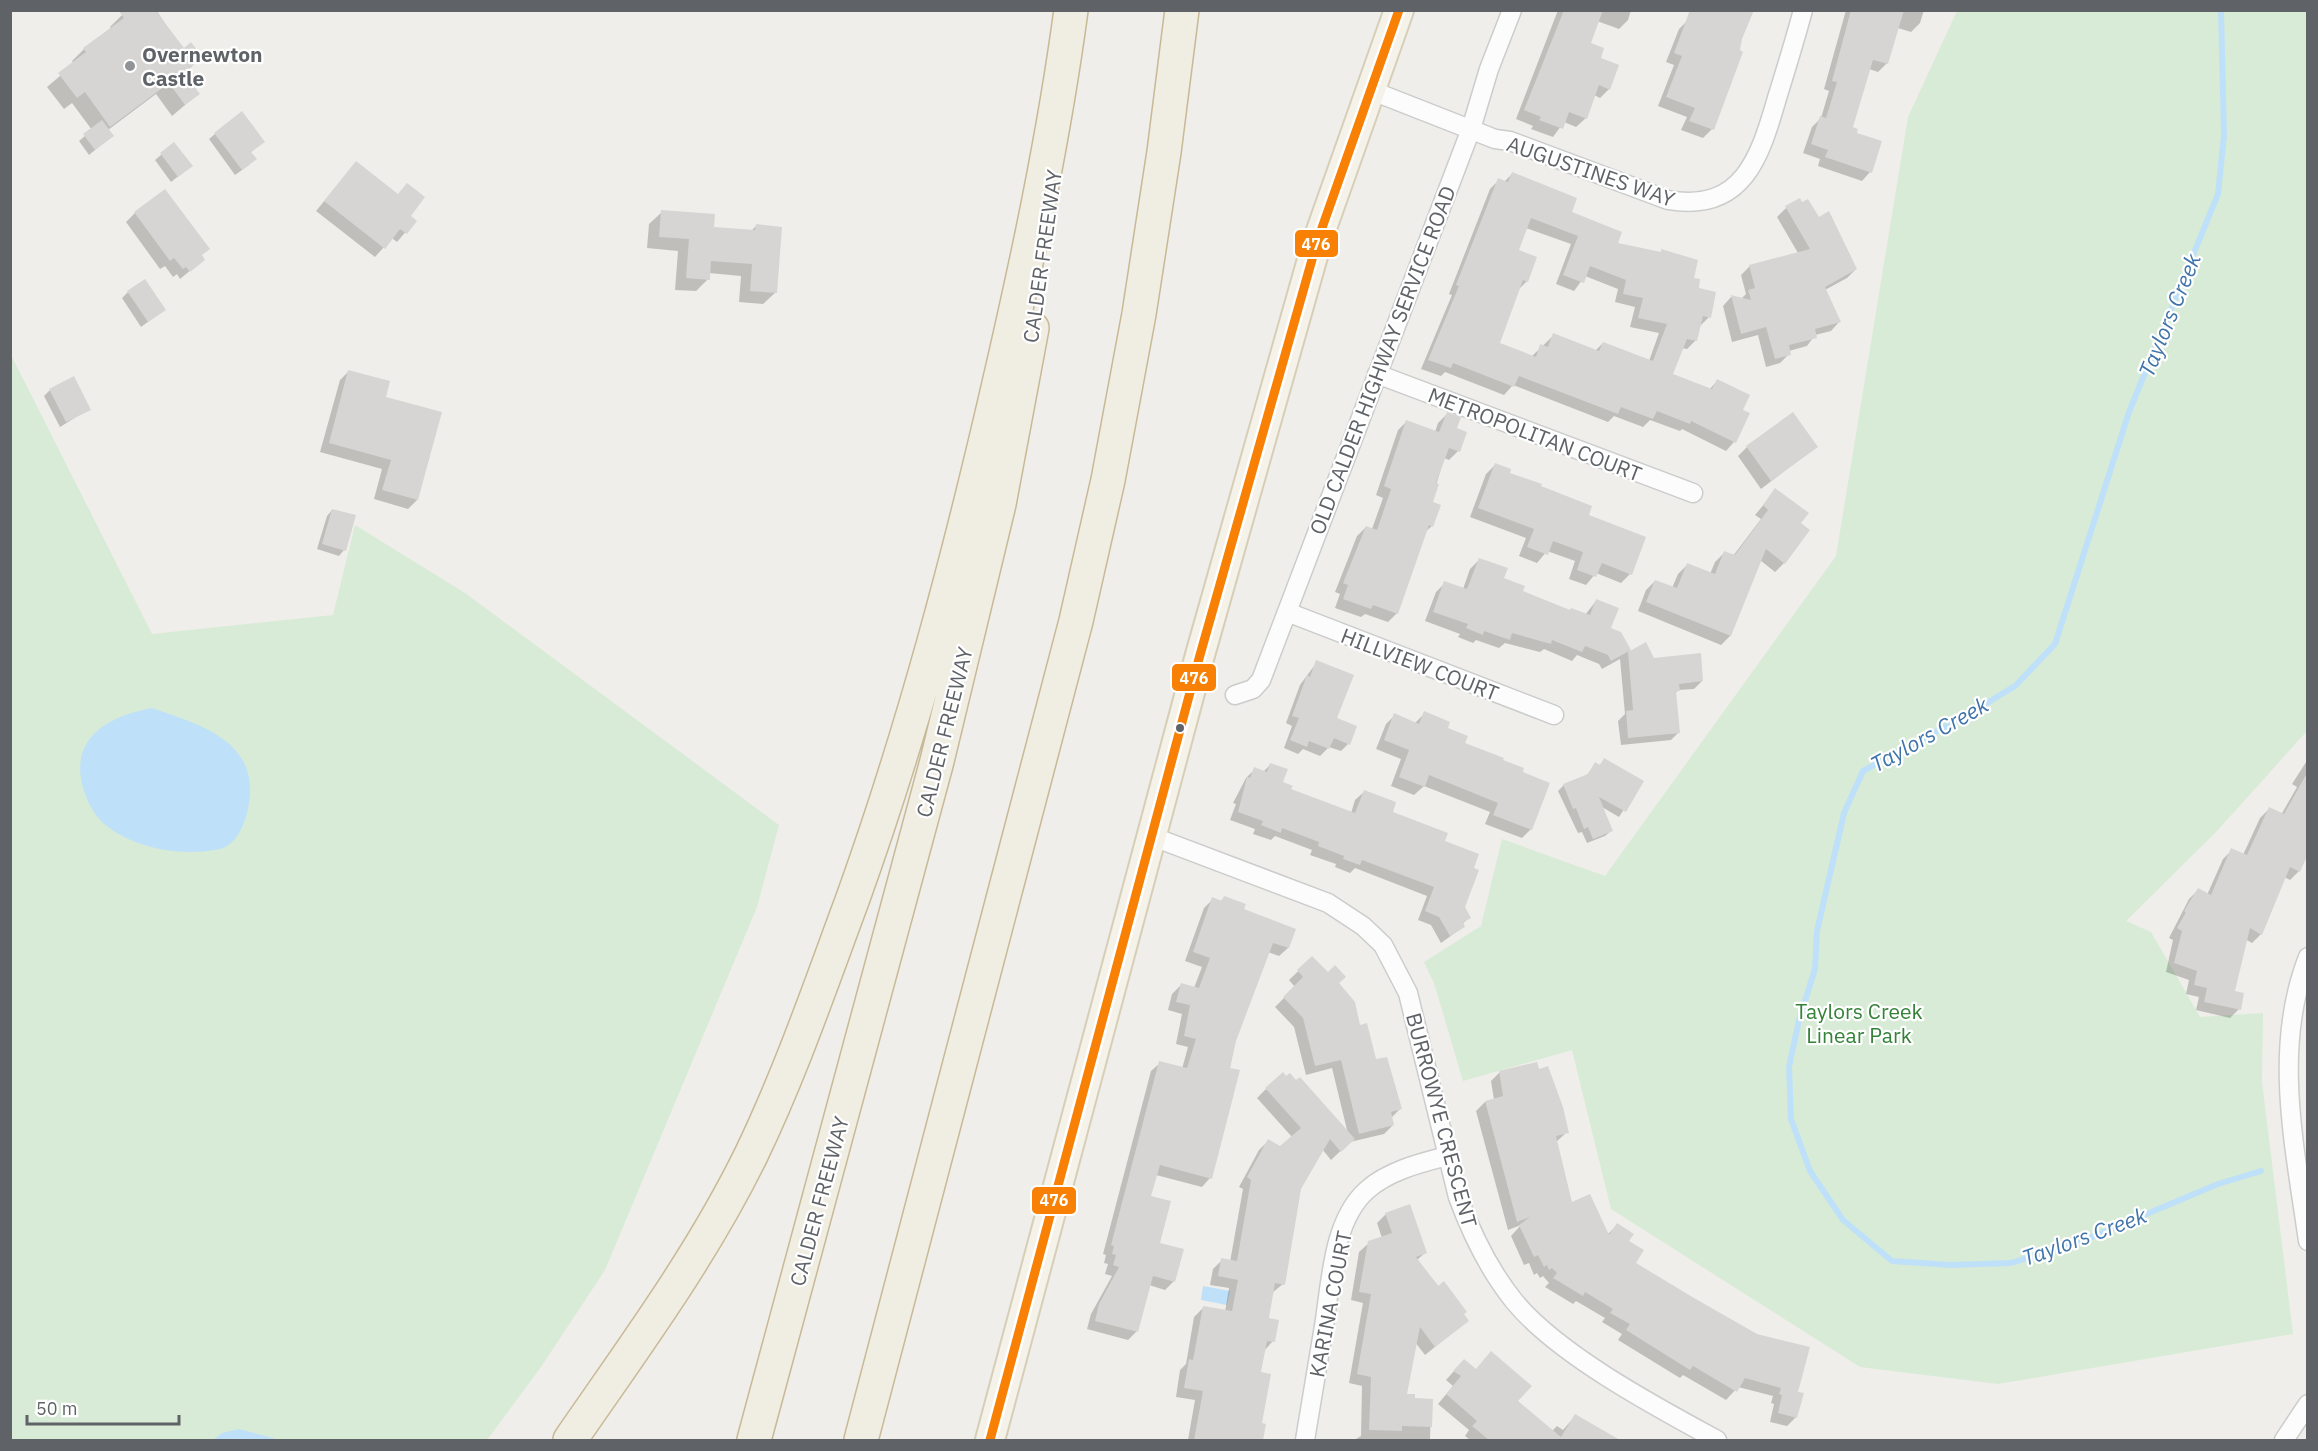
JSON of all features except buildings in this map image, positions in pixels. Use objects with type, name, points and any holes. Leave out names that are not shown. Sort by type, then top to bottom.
[{"type":"highway","points":[[570,1440],[668,1300],[750,1157],[796,1054],[874,837],[923,683],[971,503],[1022,282],[1073,10]]},
{"type":"highway","name":"CALDER FREEWAY","points":[[754,1440],[937,761],[999,504],[1025,377],[1058,147],[1073,10]]},
{"type":"highway","points":[[861,1440],[1076,621],[1108,480],[1139,314],[1164,152],[1182,10]]},
{"type":"main road","points":[[990,1440],[1151,836],[1317,242],[1400,10]]},
{"type":"street","name":"OLD CALDER HIGHWAY SERVICE ROAD","points":[[1235,695],[1258,685],[1471,129],[1489,69],[1512,10]]},
{"type":"street","name":"AUGUSTINES WAY","points":[[1370,90],[1668,200],[1686,203],[1715,197],[1740,182],[1758,158],[1803,10]]},
{"type":"street","name":"METROPOLITAN COURT","points":[[1377,374],[1693,493]]},
{"type":"street","name":"HILLVIEW COURT","points":[[1287,612],[1554,715]]},
{"type":"street","name":"BURROWYE CRESCENT","points":[[1151,836],[1328,903],[1363,926],[1383,945],[1408,993],[1447,1156],[1468,1228],[1487,1262],[1515,1302],[1550,1336],[1584,1361],[1717,1440]]},
{"type":"street","points":[[2307,957],[2292,1012],[2287,1064],[2307,1241]]},
{"type":"street","name":"KARINA COURT","points":[[1305,1440],[1338,1248],[1354,1204],[1368,1189],[1385,1178],[1419,1163],[1447,1156]]},
{"type":"street","points":[[2284,1440],[2307,1404]]},
{"type":"green space","name":"Taylors Creek Linear Park","points":[[1957,11],[2308,11],[2307,731],[2217,831],[2126,921],[2151,932],[2200,1017],[2263,1013],[2262,1082],[2293,1334],[1998,1384],[1860,1367],[1611,1209],[1572,1050],[1463,1081],[1434,983],[1424,962],[1481,926],[1502,839],[1605,876],[1836,556],[1908,117]]},
{"type":"green space","points":[[10,353],[152,634],[333,615],[355,525],[465,593],[779,825],[757,907],[605,1270],[541,1367],[487,1440],[11,1440]]},
{"type":"water","points":[[152,708],[213,732],[241,757],[248,774],[250,795],[245,820],[234,840],[221,849],[201,852],[171,851],[128,839],[115,832],[96,816],[86,797],[80,770],[87,742],[108,723]]},
{"type":"water","points":[[1203,1286],[1230,1291],[1227,1305],[1201,1300]]},
{"type":"water","points":[[239,1429],[280,1440],[213,1440],[222,1433]]},
{"type":"waterway","name":"Taylors Creek","points":[[2221,10],[2224,135],[2218,194],[2129,412],[2055,644],[2015,686],[1974,711],[1863,771],[1844,813],[1817,931],[1815,969],[1799,1020],[1789,1067],[1791,1119],[1810,1171],[1843,1220],[1892,1261],[1951,1265],[2011,1263],[2080,1242],[2218,1184],[2261,1171]]},
{"type":"transit line","name":"476","points":[[990,1440],[1200,655],[1317,242],[1399,10]]},
{"type":"place","name":"Overnewton Castle","points":[[130,66]]}]
